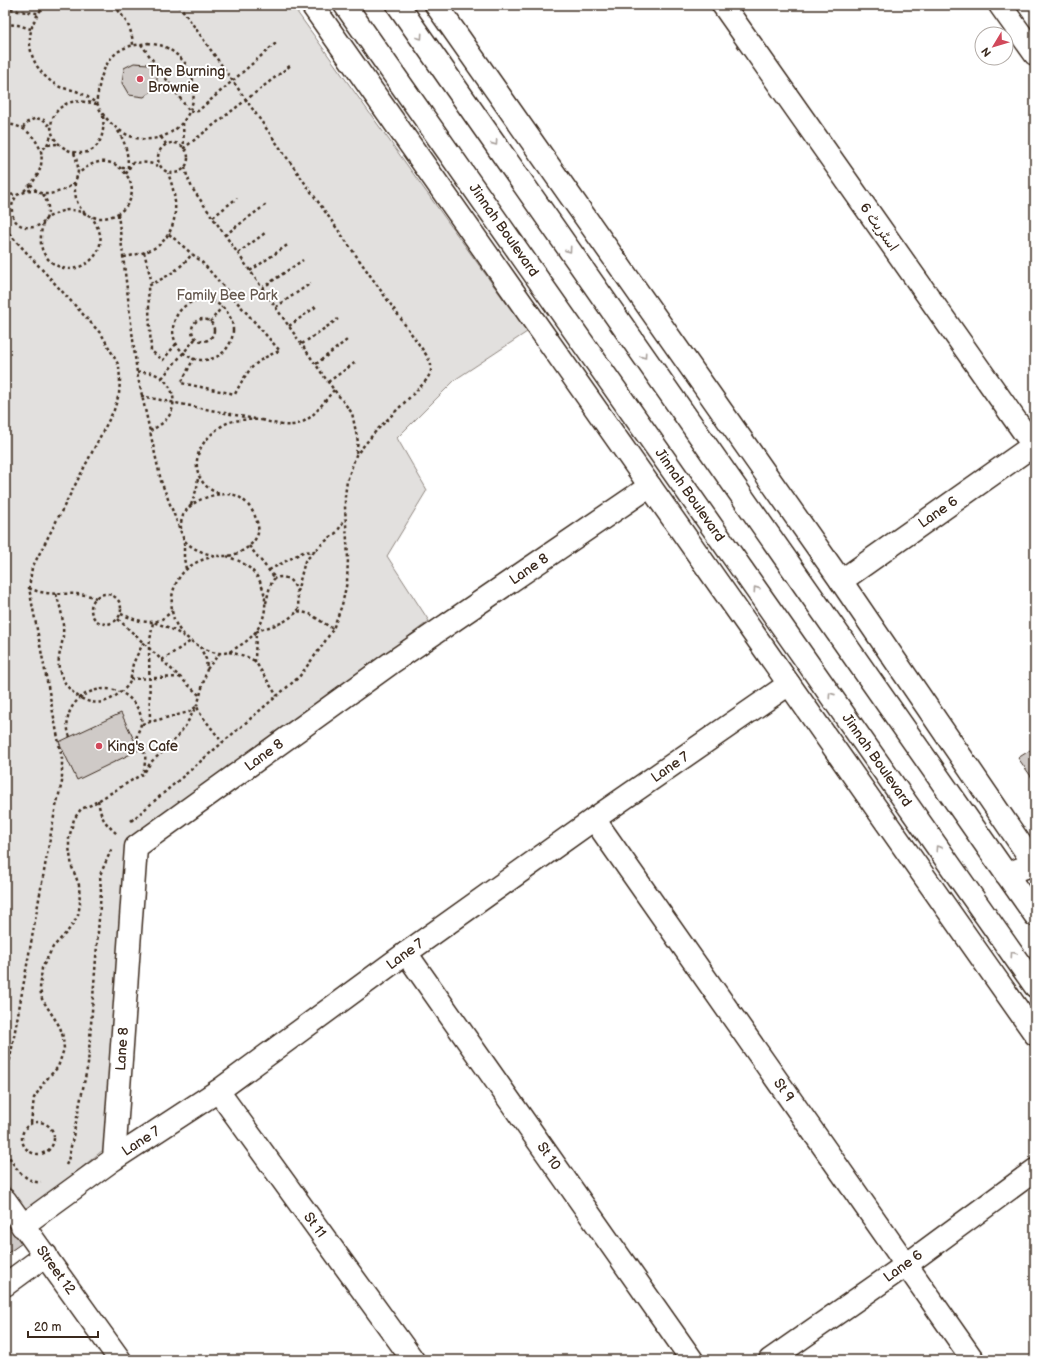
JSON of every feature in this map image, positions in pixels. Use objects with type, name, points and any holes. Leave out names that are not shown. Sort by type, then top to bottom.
[{"type":"street","points":[[312,5],[1035,1034]]},
{"type":"street","name":"Jinnah Boulevard","points":[[345,5],[1035,986]]},
{"type":"street","points":[[398,5],[1035,915]]},
{"type":"street","points":[[436,5],[841,581],[1035,864],[1006,874]]},
{"type":"street","name":"اسٹریٹ 6","points":[[723,5],[1034,446]]},
{"type":"street","points":[[1000,5],[1035,54]]},
{"type":"street","name":"Lane 6","points":[[841,581],[1034,446]]},
{"type":"street","name":"Lane 8","points":[[114,1159],[136,847],[391,663],[650,486]]},
{"type":"street","name":"Lane 7","points":[[22,1226],[114,1159],[218,1091],[406,953],[594,819],[789,684]]},
{"type":"street","name":"St 9","points":[[594,819],[973,1360]]},
{"type":"street","name":"St 10","points":[[406,953],[692,1360]]},
{"type":"street","name":"St 11","points":[[218,1091],[413,1360]]},
{"type":"street","name":"Lane 6","points":[[770,1360],[906,1264],[1035,1170]]},
{"type":"street","name":"Street 12","points":[[5,1200],[22,1226],[46,1255],[120,1360]]},
{"type":"street","points":[[5,1284],[46,1255]]},
{"type":"path","points":[[45,5],[38,13],[31,29],[30,46],[35,64],[45,78],[60,87],[90,98],[97,104],[103,115],[123,133],[135,138],[148,139],[161,137],[173,132],[183,123],[190,112],[194,97],[194,82],[188,67],[177,54],[164,46],[148,43],[133,45],[120,51],[110,60],[103,72],[99,85],[97,104]]},
{"type":"path","points":[[84,5],[86,7],[95,7],[98,5]]},
{"type":"path","points":[[114,5],[132,33],[133,45]]},
{"type":"path","points":[[179,5],[425,353]]},
{"type":"path","points":[[5,7],[18,11],[38,13]]},
{"type":"path","points":[[5,24],[18,25],[31,29]]},
{"type":"path","points":[[190,112],[198,111],[276,43]]},
{"type":"path","points":[[141,44],[190,112]]},
{"type":"path","points":[[184,148],[291,65]]},
{"type":"path","points":[[41,151],[47,145],[52,133],[52,120],[61,106],[69,102],[77,101],[97,104]]},
{"type":"path","points":[[47,145],[62,145],[74,153],[88,151],[99,143],[104,130],[103,115]]},
{"type":"path","points":[[23,128],[30,119],[36,118],[44,120],[52,129]]},
{"type":"path","points":[[183,123],[184,148],[188,157],[186,167],[187,176],[192,188],[328,382],[352,413],[358,442],[356,455]]},
{"type":"path","points":[[5,124],[23,128],[31,134],[37,142],[42,158],[36,179],[24,191],[17,195],[5,194]]},
{"type":"path","points":[[117,128],[124,139],[126,146],[128,168],[126,174]]},
{"type":"path","points":[[52,133],[58,144]]},
{"type":"path","points":[[161,137],[166,144]]},
{"type":"path","points":[[160,167],[158,162],[158,152],[161,147],[166,144],[176,143],[184,148]]},
{"type":"path","points":[[74,153],[78,174],[74,192],[80,208],[86,214]]},
{"type":"path","points":[[17,195],[12,206],[12,212],[17,222],[28,228],[40,226],[45,220],[61,211],[71,209],[101,219],[110,218],[125,208],[131,191],[130,183],[126,174],[120,168],[113,163],[95,162],[87,166],[78,174]]},
{"type":"path","points":[[120,168],[128,168],[132,164],[138,162],[152,163],[168,173],[173,187],[176,211],[174,222],[169,234],[158,246],[144,252],[124,257]]},
{"type":"path","points":[[168,173],[178,173],[186,167]]},
{"type":"path","points":[[42,194],[59,191],[75,183]]},
{"type":"path","points":[[31,184],[42,194],[48,204],[41,240],[42,250],[54,265],[73,269],[83,267],[91,261],[97,253],[100,243],[100,233],[92,217]]},
{"type":"path","points":[[24,191],[37,191]]},
{"type":"path","points":[[213,217],[238,198]]},
{"type":"path","points":[[225,235],[268,202]]},
{"type":"path","points":[[118,214],[137,373],[161,481],[184,540],[188,545],[215,556]]},
{"type":"path","points":[[5,229],[102,335],[118,366],[120,380],[119,394],[114,410],[32,568],[30,588],[62,759],[63,774],[5,1086]]},
{"type":"path","points":[[238,253],[265,233]]},
{"type":"path","points":[[169,234],[201,261],[280,351],[266,356],[253,366],[243,378],[235,394],[181,384],[194,358]]},
{"type":"path","points":[[250,271],[289,244]]},
{"type":"path","points":[[144,252],[152,283]]},
{"type":"path","points":[[176,344],[163,360],[152,351],[148,286],[173,273],[184,264],[192,254]]},
{"type":"path","points":[[262,288],[303,260]]},
{"type":"path","points":[[276,307],[311,283]]},
{"type":"path","points":[[204,300],[213,302],[222,307],[228,314],[232,323],[233,333],[230,342],[225,350],[217,356],[207,359],[194,358],[185,353],[176,344],[173,332],[174,322],[178,313],[185,306],[194,301],[204,300]]},
{"type":"path","points":[[289,326],[317,306]]},
{"type":"path","points":[[210,322],[222,307]]},
{"type":"path","points":[[206,319],[210,322],[214,329],[210,338],[203,341],[193,336],[192,328],[195,322],[206,319]]},
{"type":"path","points":[[302,344],[338,319]]},
{"type":"path","points":[[162,378],[185,353],[196,338]]},
{"type":"path","points":[[316,364],[347,340]]},
{"type":"path","points":[[328,382],[356,362]]},
{"type":"path","points":[[137,373],[144,371],[153,372],[162,378],[171,389],[173,403],[170,415],[162,424],[150,431]]},
{"type":"path","points":[[141,396],[283,425],[292,425],[303,423],[313,415],[334,390]]},
{"type":"path","points":[[191,505],[198,488],[197,461],[199,451],[203,443],[221,425],[243,420],[262,420]]},
{"type":"path","points":[[198,475],[204,484],[222,494]]},
{"type":"path","points":[[181,533],[180,523],[182,516],[191,505],[213,495],[222,494],[239,497],[254,514],[259,529],[258,535],[254,542],[249,546],[233,555],[215,556],[199,560],[186,569],[177,581],[172,596],[172,611],[177,626],[187,638]]},
{"type":"path","points":[[297,593],[305,561],[337,532],[345,519]]},
{"type":"path","points":[[184,540],[184,558],[186,569]]},
{"type":"path","points":[[249,546],[276,578]]},
{"type":"path","points":[[269,570],[303,552],[316,550]]},
{"type":"path","points":[[227,556],[244,564],[255,574],[263,588],[266,603]]},
{"type":"path","points":[[153,622],[170,628],[200,647],[218,654],[229,652],[245,643],[256,632],[265,627],[284,621],[298,611],[299,601],[295,584],[288,579],[281,577],[276,578],[271,584],[263,619],[256,632],[255,661]]},
{"type":"path","points":[[30,588],[39,592],[56,594],[77,593],[96,598]]},
{"type":"path","points":[[56,594],[62,610],[63,622],[63,637],[58,659],[60,674],[74,694],[80,698],[93,703],[104,702],[114,698],[128,685],[135,661],[144,642]]},
{"type":"path","points":[[105,594],[115,597],[121,605],[121,614],[118,619],[111,624],[101,623],[94,617],[92,607],[93,602],[96,598],[105,594]]},
{"type":"path","points":[[121,614],[144,622],[153,622],[162,619],[172,611]]},
{"type":"path","points":[[298,611],[310,614],[333,629]]},
{"type":"path","points":[[118,619],[200,696]]},
{"type":"path","points":[[150,722],[149,647],[153,622]]},
{"type":"path","points":[[162,660],[191,641]]},
{"type":"path","points":[[31,1123],[36,1122],[46,1124],[53,1132],[53,1143],[46,1151],[37,1154],[27,1150],[22,1141],[24,1131],[31,1123],[34,1098],[58,1067],[64,1049],[60,1027],[42,999],[40,989],[42,968],[53,947],[68,932],[78,915],[80,904],[79,885],[70,859],[69,838],[74,819],[81,809],[144,773],[151,762],[177,737],[197,706],[207,669],[206,659],[200,647]]},
{"type":"path","points":[[229,652],[245,656],[255,661],[276,696]]},
{"type":"path","points":[[207,669],[218,654]]},
{"type":"path","points":[[130,680],[180,677]]},
{"type":"path","points":[[70,737],[68,720],[72,708],[80,698],[89,692],[100,688],[113,689],[120,692],[133,702],[139,712],[142,724],[137,741],[145,754],[144,773]]},
{"type":"path","points":[[142,724],[188,712],[197,706]]},
{"type":"path","points":[[197,706],[199,712],[222,742]]},
{"type":"path","points":[[98,800],[101,816],[120,837]]},
{"type":"green space","name":"Family Bee Park","points":[[5,5],[292,5],[527,332],[456,379],[397,438],[427,490],[387,556],[429,621],[139,840],[103,1150],[62,1184],[28,1216],[5,1181]]},
{"type":"building","name":"The Burning Brownie","points":[[134,63],[148,64],[157,75],[157,87],[144,97],[129,95],[122,83],[124,68]]},
{"type":"building","name":"King's Cafe","points":[[121,713],[139,750],[77,780],[59,742]]},
{"type":"building","points":[[1035,747],[1035,782],[1018,758]]},
{"type":"building","points":[[5,1213],[25,1241],[5,1255]]},
{"type":"place","name":"The Burning Brownie","points":[[140,79]]},
{"type":"place","name":"King's Cafe","points":[[99,746]]}]
